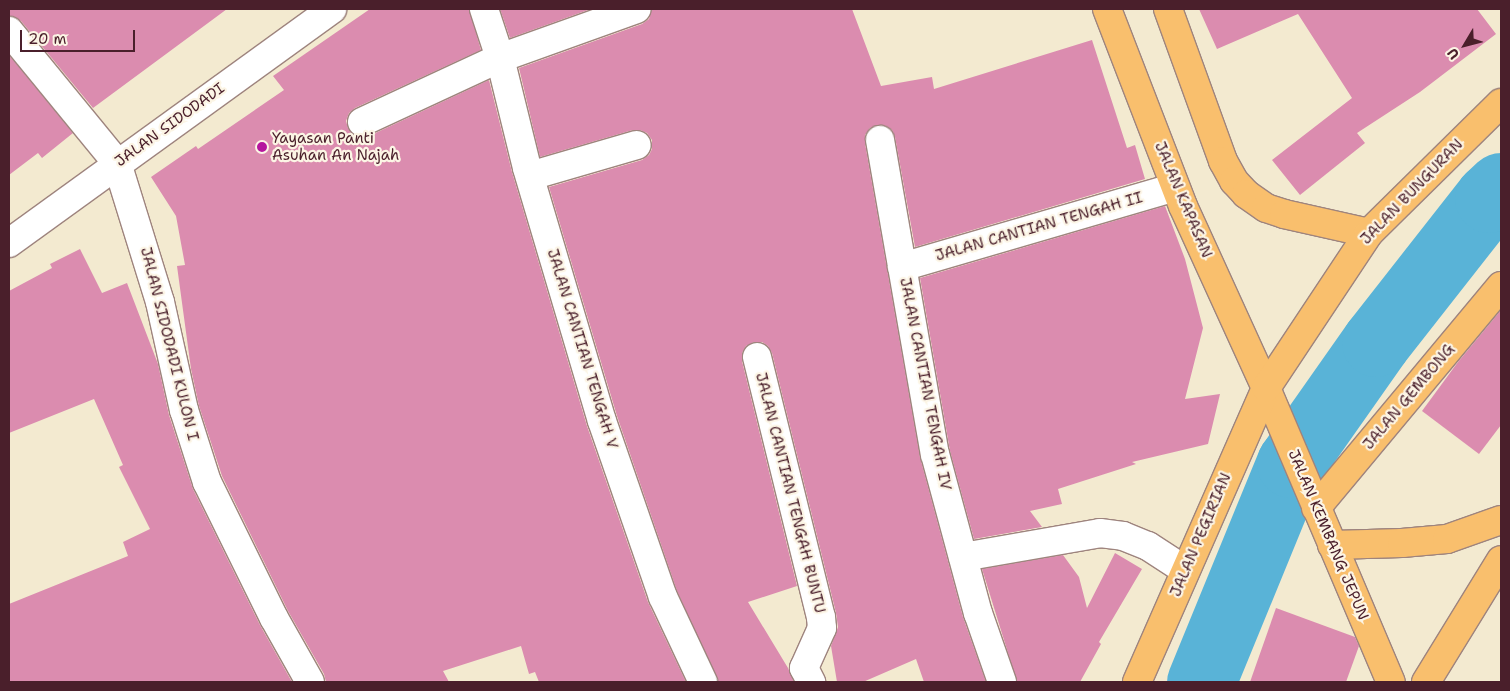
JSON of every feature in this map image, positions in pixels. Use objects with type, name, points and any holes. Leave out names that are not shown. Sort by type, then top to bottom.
[{"type":"main road","name":"JALAN KAPASAN","points":[[1107,9],[1175,187],[1266,388]]},
{"type":"main road","points":[[1168,9],[1223,161],[1234,181],[1246,194],[1266,208],[1284,214],[1369,233]]},
{"type":"main road","name":"JALAN BUNGURAN","points":[[1266,388],[1369,233],[1501,103]]},
{"type":"main road","name":"JALAN GEMBONG","points":[[1316,508],[1501,286]]},
{"type":"main road","name":"JALAN KEMBANG JEPUN","points":[[1266,388],[1286,439],[1391,682]]},
{"type":"main road","name":"JALAN PEGIRIAN","points":[[1137,682],[1266,388]]},
{"type":"main road","points":[[1332,545],[1402,544],[1446,539],[1501,520]]},
{"type":"main road","points":[[1426,682],[1501,560]]},
{"type":"street","name":"JALAN SIDODADI","points":[[9,243],[332,9]]},
{"type":"street","name":"JALAN CANTIAN TENGAH V","points":[[484,9],[500,58],[530,176],[606,430],[663,597],[703,682]]},
{"type":"street","points":[[362,122],[500,58],[637,9]]},
{"type":"street","points":[[9,30],[117,163]]},
{"type":"street","name":"JALAN CANTIAN TENGAH IV","points":[[880,140],[935,454],[978,614],[1002,682]]},
{"type":"street","points":[[530,176],[637,145]]},
{"type":"street","name":"JALAN SIDODADI KULON I","points":[[117,163],[160,302],[184,410],[207,482],[274,618],[310,682]]},
{"type":"street","name":"JALAN CANTIAN TENGAH II","points":[[902,267],[1175,187]]},
{"type":"street","name":"JALAN CANTIAN TENGAH BUNTU","points":[[757,357],[821,617],[822,628],[804,668],[811,682]]},
{"type":"street","points":[[963,557],[1100,533],[1123,536],[1148,546],[1185,570]]},
{"type":"building","points":[[9,9],[227,9],[93,108],[21,21],[9,16]]},
{"type":"building","points":[[370,9],[469,9],[481,50],[355,108],[349,113],[346,121],[348,128],[353,135],[361,138],[369,136],[489,80],[512,172],[587,426],[648,602],[686,682],[539,682],[535,672],[529,674],[521,646],[443,671],[449,682],[326,682],[324,674],[288,611],[222,476],[199,406],[191,369],[177,266],[185,265],[176,216],[151,177],[196,146],[198,149],[284,90],[273,76]]},
{"type":"building","points":[[500,9],[591,9],[510,38]]},
{"type":"building","points":[[652,9],[852,9],[881,86],[932,77],[934,89],[1092,40],[1127,148],[1135,145],[1145,179],[915,247],[895,137],[892,130],[886,126],[878,125],[870,128],[865,135],[920,457],[963,617],[986,682],[924,682],[916,659],[863,682],[837,682],[831,646],[838,627],[836,613],[772,353],[768,346],[762,342],[754,342],[746,346],[742,353],[742,361],[797,586],[748,602],[788,668],[794,682],[718,682],[677,591],[617,416],[549,187],[642,160],[649,155],[652,149],[652,140],[647,133],[633,130],[540,157],[519,68],[642,24],[649,19]]},
{"type":"building","points":[[1199,9],[1477,9],[1496,34],[1420,92],[1357,133],[1365,143],[1300,195],[1272,160],[1352,98],[1298,14],[1217,49]]},
{"type":"building","points":[[9,55],[73,133],[42,158],[38,153],[9,175]]},
{"type":"building","points":[[1165,206],[1185,259],[1203,328],[1185,399],[1220,394],[1208,444],[1132,462],[1136,464],[1058,489],[1062,504],[1030,511],[1042,527],[974,539],[950,451],[920,278]]},
{"type":"building","points":[[80,249],[102,293],[127,283],[158,364],[169,415],[193,489],[260,625],[292,682],[9,682],[9,604],[128,556],[123,542],[150,529],[119,467],[123,465],[94,399],[9,433],[9,291],[52,268],[50,264]]},
{"type":"building","points":[[1501,310],[1501,425],[1479,454],[1422,411],[1458,362]]},
{"type":"building","points":[[1115,553],[1142,569],[1099,642],[1101,644],[1080,682],[1017,682],[982,569],[1063,555],[1079,577],[1087,608]]},
{"type":"building","points":[[1276,608],[1355,637],[1359,646],[1346,682],[1250,682]]},
{"type":"waterway","points":[[1201,682],[1291,463],[1376,342],[1489,198],[1501,187]]},
{"type":"place","name":"Yayasan Panti Asuhan An Najah","points":[[262,147]]}]
